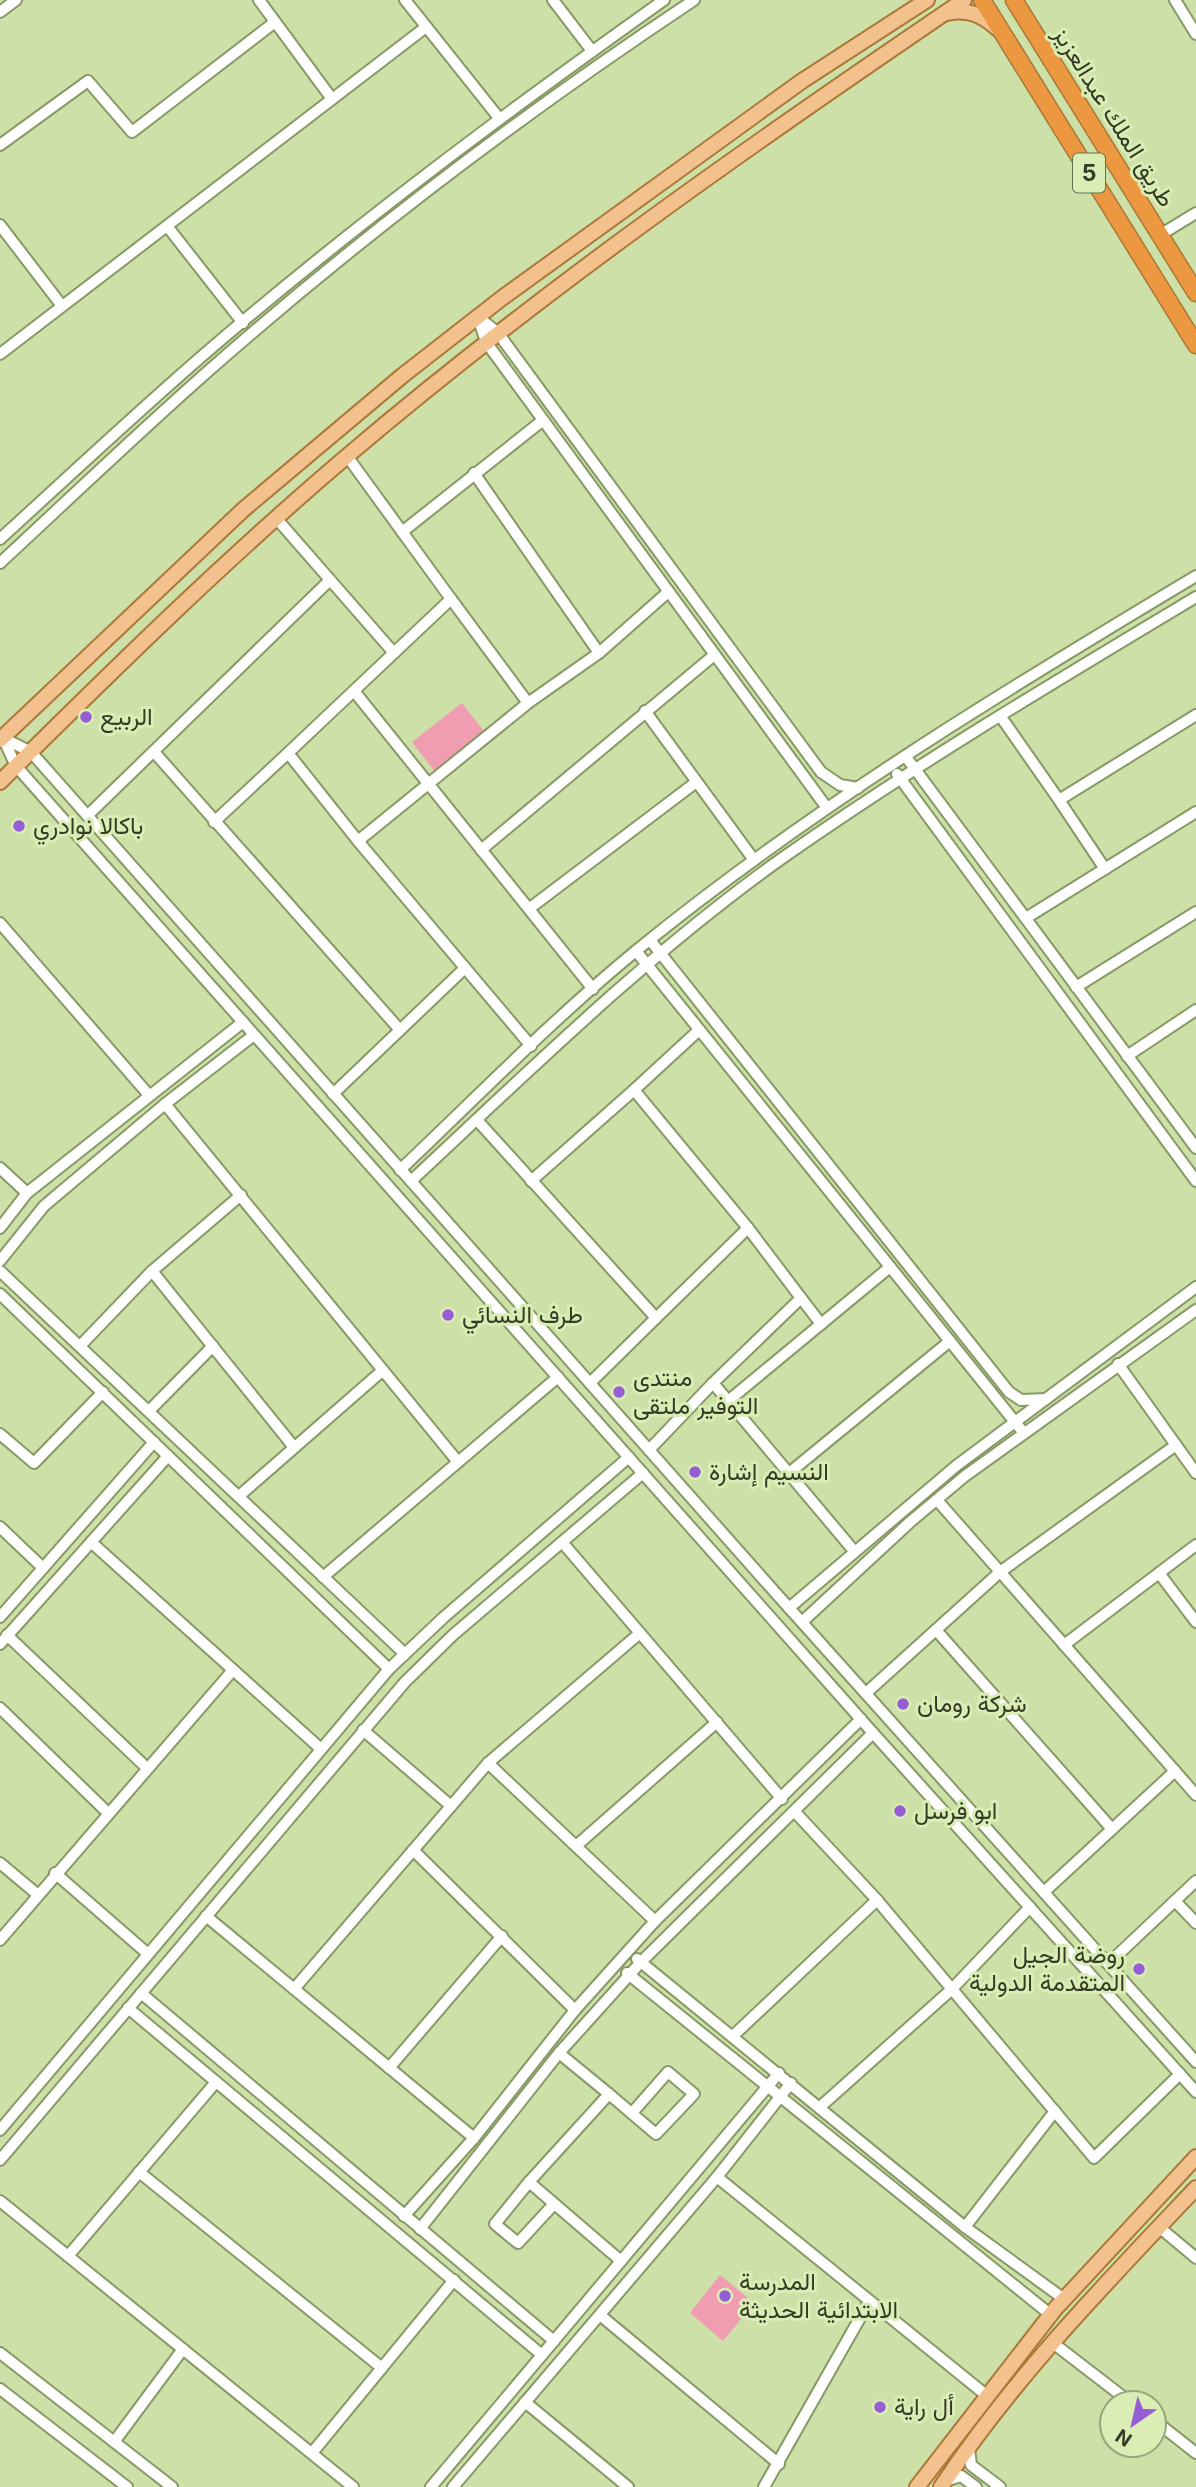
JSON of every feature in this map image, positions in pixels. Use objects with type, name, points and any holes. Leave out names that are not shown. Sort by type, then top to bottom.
[{"type":"highway","name":"طريق الملك عبدالعزيز","points":[[982,0],[1196,345]]},
{"type":"highway","name":"طريق الملك عبدالعزيز","points":[[1018,3],[1196,293]]},
{"type":"main road","points":[[1,737],[244,509],[328,435],[478,317],[802,81],[927,0]]},
{"type":"main road","points":[[0,782],[276,518],[346,456],[486,342],[763,137],[964,0]]},
{"type":"main road","points":[[942,15],[959,10],[973,13],[1002,32]]},
{"type":"main road","points":[[917,2487],[986,2395],[1064,2299],[1196,2157]]},
{"type":"main road","points":[[943,2484],[1053,2343],[1196,2188]]},
{"type":"street","points":[[0,12],[15,0]]},
{"type":"street","points":[[259,0],[332,99]]},
{"type":"street","points":[[405,0],[499,118]]},
{"type":"street","points":[[553,0],[592,51]]},
{"type":"street","points":[[0,539],[243,323],[499,118],[664,0]]},
{"type":"street","points":[[0,563],[207,372],[367,240],[504,134],[694,0]]},
{"type":"street","points":[[1175,0],[1196,34]]},
{"type":"street","points":[[0,145],[88,81],[132,132],[275,22]]},
{"type":"street","points":[[0,354],[426,27]]},
{"type":"street","points":[[1160,235],[1196,213]]},
{"type":"street","points":[[0,225],[62,306]]},
{"type":"street","points":[[167,226],[243,323]]},
{"type":"street","points":[[478,317],[498,333],[821,772],[840,785],[858,788]]},
{"type":"street","points":[[478,317],[486,342],[542,421],[827,808]]},
{"type":"street","points":[[402,532],[542,421]]},
{"type":"street","points":[[346,456],[528,702]]},
{"type":"street","points":[[474,473],[599,653]]},
{"type":"street","points":[[276,518],[394,653]]},
{"type":"street","points":[[400,1170],[636,951],[754,860],[827,808],[1055,660],[1196,576]]},
{"type":"street","points":[[88,815],[331,580]]},
{"type":"street","points":[[358,841],[528,702],[599,653],[667,593]]},
{"type":"street","points":[[411,1181],[648,966],[780,860],[916,770],[1196,597]]},
{"type":"street","points":[[214,822],[451,599]]},
{"type":"street","points":[[481,850],[713,656]]},
{"type":"street","points":[[354,691],[593,989]]},
{"type":"street","points":[[645,711],[695,783],[754,860]]},
{"type":"street","points":[[1059,800],[1196,715]]},
{"type":"street","points":[[1001,717],[1105,869]]},
{"type":"street","points":[[1,737],[31,752],[88,815],[332,1094],[1196,2062]]},
{"type":"street","points":[[1,737],[16,766],[861,1719],[1196,2092]]},
{"type":"street","points":[[155,752],[400,1030]]},
{"type":"street","points":[[288,753],[358,841],[531,1046]]},
{"type":"street","points":[[906,757],[1196,1148]]},
{"type":"street","points":[[891,766],[1196,1181]]},
{"type":"street","points":[[530,908],[695,783]]},
{"type":"street","points":[[1026,918],[1196,812]]},
{"type":"street","points":[[1076,987],[1196,912]]},
{"type":"street","points":[[2,930],[148,1094]]},
{"type":"street","points":[[650,940],[1009,1392],[1021,1400],[1046,1399]]},
{"type":"street","points":[[636,951],[1023,1432]]},
{"type":"street","points":[[332,1094],[466,968]]},
{"type":"street","points":[[1128,1056],[1196,1010]]},
{"type":"street","points":[[0,1228],[27,1193],[148,1094],[243,1022]]},
{"type":"street","points":[[531,1181],[698,1031]]},
{"type":"street","points":[[0,1261],[44,1206],[165,1104],[254,1035]]},
{"type":"street","points":[[634,1090],[748,1228],[821,1324]]},
{"type":"street","points":[[165,1104],[458,1462]]},
{"type":"street","points":[[477,1120],[656,1318]]},
{"type":"street","points":[[0,1168],[27,1193]]},
{"type":"street","points":[[80,1346],[152,1271],[241,1195]]},
{"type":"street","points":[[590,1383],[748,1228]]},
{"type":"street","points":[[728,1401],[890,1267]]},
{"type":"street","points":[[0,1271],[405,1654]]},
{"type":"street","points":[[152,1271],[293,1446]]},
{"type":"street","points":[[789,1608],[947,1473],[1196,1287]]},
{"type":"street","points":[[0,1294],[390,1669]]},
{"type":"street","points":[[649,1450],[713,1383],[801,1298]]},
{"type":"street","points":[[802,1622],[937,1500],[1023,1432],[1194,1314],[1181,1298]]},
{"type":"street","points":[[789,1473],[950,1341]]},
{"type":"street","points":[[149,1412],[213,1346]]},
{"type":"street","points":[[1118,1364],[1196,1473]]},
{"type":"street","points":[[239,1496],[293,1446],[382,1371]]},
{"type":"street","points":[[323,1577],[558,1377]]},
{"type":"street","points":[[713,1383],[855,1551]]},
{"type":"street","points":[[0,1434],[34,1463],[103,1392]]},
{"type":"street","points":[[0,1617],[154,1443]]},
{"type":"street","points":[[866,1693],[1000,1572],[1176,1445]]},
{"type":"street","points":[[147,1768],[4,1640],[168,1456]]},
{"type":"street","points":[[1,2128],[390,1669],[629,1457]]},
{"type":"street","points":[[0,2160],[405,1682],[453,1635],[643,1472]]},
{"type":"street","points":[[937,1500],[1196,1795]]},
{"type":"street","points":[[0,1527],[43,1568]]},
{"type":"street","points":[[91,1542],[321,1749]]},
{"type":"street","points":[[562,1542],[782,1799]]},
{"type":"street","points":[[1064,1645],[1196,1545]]},
{"type":"street","points":[[1159,1573],[1196,1622]]},
{"type":"street","points":[[936,1630],[1112,1829]]},
{"type":"street","points":[[294,1989],[488,1763],[640,1633]]},
{"type":"street","points":[[0,1940],[55,1873],[233,1670]]},
{"type":"street","points":[[0,1708],[108,1813]]},
{"type":"street","points":[[404,2216],[474,2137],[575,2010],[617,1964],[861,1719]]},
{"type":"street","points":[[576,1846],[717,1723]]},
{"type":"street","points":[[363,1730],[451,1805]]},
{"type":"street","points":[[420,2228],[559,2053],[641,1962],[873,1732]]},
{"type":"street","points":[[488,1763],[656,1922]]},
{"type":"street","points":[[1044,1892],[1175,1771]]},
{"type":"street","points":[[795,1812],[877,1900],[1094,2158],[1180,2074]]},
{"type":"street","points":[[413,1850],[575,2010]]},
{"type":"street","points":[[0,1863],[37,1894]]},
{"type":"street","points":[[55,1873],[148,1954]]},
{"type":"street","points":[[1108,1964],[1196,1881]]},
{"type":"street","points":[[734,2035],[877,1900]]},
{"type":"street","points":[[1175,1901],[1196,1923]]},
{"type":"street","points":[[820,2107],[952,1989],[1030,1907]]},
{"type":"street","points":[[206,1916],[474,2137]]},
{"type":"street","points":[[389,2067],[502,1936]]},
{"type":"street","points":[[630,1952],[965,2227],[1064,2299]]},
{"type":"street","points":[[617,1964],[1051,2315]]},
{"type":"street","points":[[141,1993],[554,2341]]},
{"type":"street","points":[[128,2008],[542,2355]]},
{"type":"street","points":[[559,2053],[656,2134],[694,2094],[668,2072],[632,2113]]},
{"type":"street","points":[[431,2487],[779,2073]]},
{"type":"street","points":[[68,2256],[216,2082]]},
{"type":"street","points":[[453,2487],[717,2177],[790,2083]]},
{"type":"street","points":[[554,2204],[518,2243],[495,2224],[529,2182],[609,2094]]},
{"type":"street","points":[[965,2227],[1055,2111]]},
{"type":"street","points":[[139,2172],[382,2368]]},
{"type":"street","points":[[717,2177],[986,2395]]},
{"type":"street","points":[[529,2182],[621,2261]]},
{"type":"street","points":[[0,2201],[353,2487]]},
{"type":"street","points":[[1159,2228],[1196,2258]]},
{"type":"street","points":[[312,2454],[454,2280]]},
{"type":"street","points":[[764,2487],[869,2302]]},
{"type":"street","points":[[600,2315],[779,2464]]},
{"type":"street","points":[[1053,2343],[1113,2389]]},
{"type":"street","points":[[114,2442],[183,2349]]},
{"type":"street","points":[[0,2353],[172,2487]]},
{"type":"street","points":[[0,2389],[127,2487]]},
{"type":"street","points":[[525,2402],[622,2485]]},
{"type":"street","points":[[1168,2431],[1196,2453]]},
{"type":"street","points":[[969,2449],[971,2465],[1000,2487]]},
{"type":"street","points":[[943,2484],[961,2476],[976,2487]]},
{"type":"shaded area","points":[[462,703],[485,733],[435,772],[412,742]]},
{"type":"shaded area","points":[[720,2275],[754,2303],[723,2341],[690,2313]]},
{"type":"place","name":"الربيع","points":[[86,717]]},
{"type":"place","name":"باكالا نوادري","points":[[19,826]]},
{"type":"place","name":"طرف النسائي","points":[[448,1315]]},
{"type":"place","name":"منتدى التوفير ملتقى","points":[[619,1392]]},
{"type":"place","name":"النسيم إشارة","points":[[695,1472]]},
{"type":"place","name":"شركة رومان","points":[[903,1704]]},
{"type":"place","name":"ابو فرسل","points":[[900,1811]]},
{"type":"place","name":"روضة الجيل المتقدمة الدولية","points":[[1139,1969]]},
{"type":"place","name":"المدرسة الابتدائية الحديثة","points":[[725,2296]]},
{"type":"place","name":"أل راية","points":[[880,2407]]}]
